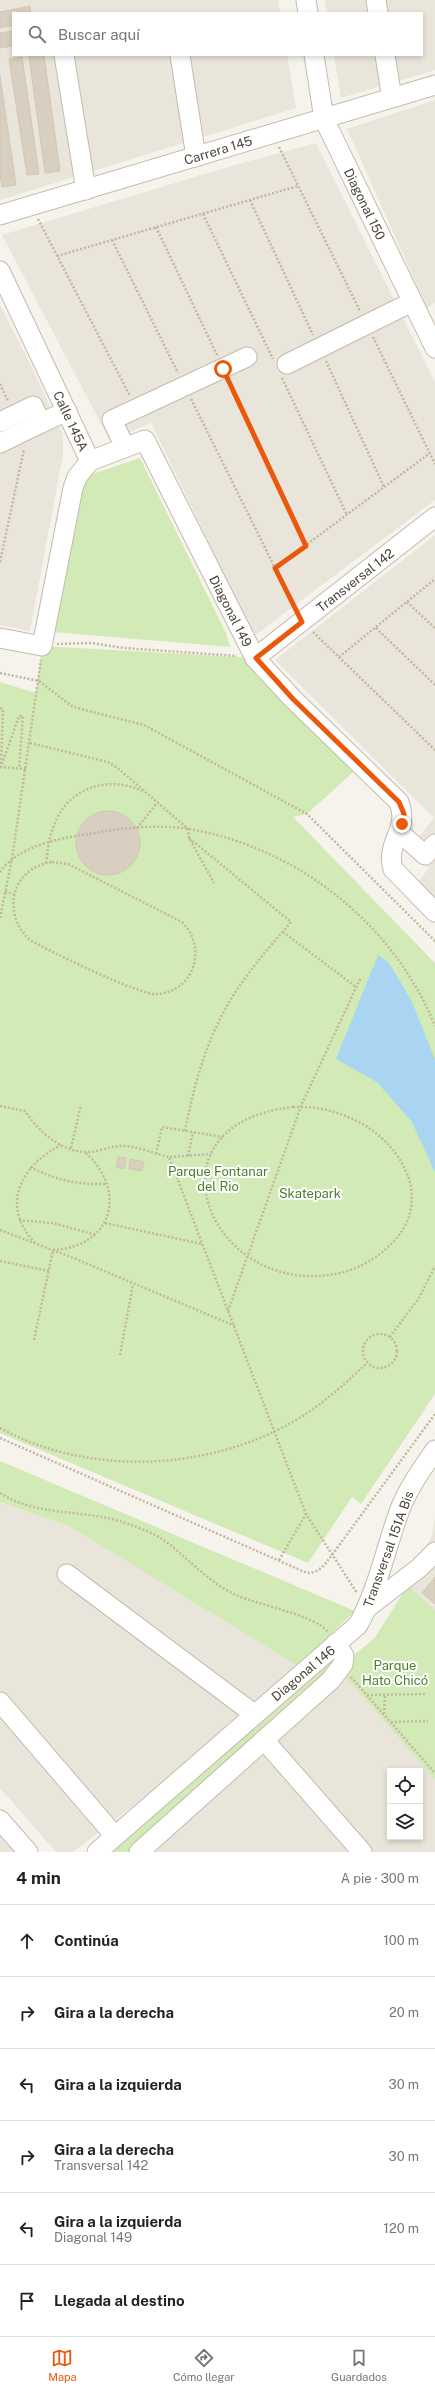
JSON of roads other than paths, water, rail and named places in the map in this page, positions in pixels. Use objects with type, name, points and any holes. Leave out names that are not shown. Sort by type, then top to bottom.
[{"type":"street","points":[[306,0],[308,12]]},
{"type":"street","points":[[376,0],[378,12]]},
{"type":"street","points":[[64,56],[86,190]]},
{"type":"street","points":[[180,56],[196,157]]},
{"type":"street","name":"Diagonal 150","points":[[314,56],[324,119],[412,302],[430,323],[435,348]]},
{"type":"street","points":[[385,56],[392,98]]},
{"type":"street","name":"Carrera 145","points":[[0,215],[435,86]]},
{"type":"street","name":"Calle 145A","points":[[0,270],[90,460],[77,477],[73,488],[42,646],[0,638]]},
{"type":"street","points":[[287,364],[412,302]]},
{"type":"street","points":[[90,460],[125,447],[112,420],[247,357]]},
{"type":"street","points":[[7,418],[33,406],[35,426]]},
{"type":"street","points":[[0,443],[67,411]]},
{"type":"street","name":"Diagonal 149","points":[[125,447],[145,440],[256,658],[293,699],[399,802],[404,814],[399,832]]},
{"type":"street","name":"Transversal 142","points":[[256,658],[435,517]]},
{"type":"street","points":[[435,844],[424,855],[399,832],[392,849],[391,862],[393,869],[435,912]]},
{"type":"street","name":"Transversal 151A Bis","points":[[336,1643],[358,1625],[367,1608],[401,1508],[410,1487],[435,1450]]},
{"type":"street","points":[[367,1608],[419,1568],[435,1552]]},
{"type":"street","points":[[67,1574],[254,1714]]},
{"type":"street","name":"Diagonal 146","points":[[97,1852],[336,1643],[344,1656],[341,1667],[331,1680],[139,1852]]},
{"type":"street","points":[[0,1702],[115,1836]]},
{"type":"street","points":[[264,1740],[362,1852]]},
{"type":"street","points":[[0,1820],[28,1852]]},
{"type":"water","points":[[378,955],[389,963],[411,1000],[435,1059],[435,1172],[412,1122],[377,1082],[336,1059]]},
{"type":"park label","name":"Parque Fontanar del Rio","points":[[218,1178]]},
{"type":"park label","name":"Skatepark","points":[[310,1193]]},
{"type":"park label","name":"Parque Hato Chicó","points":[[395,1672]]}]
